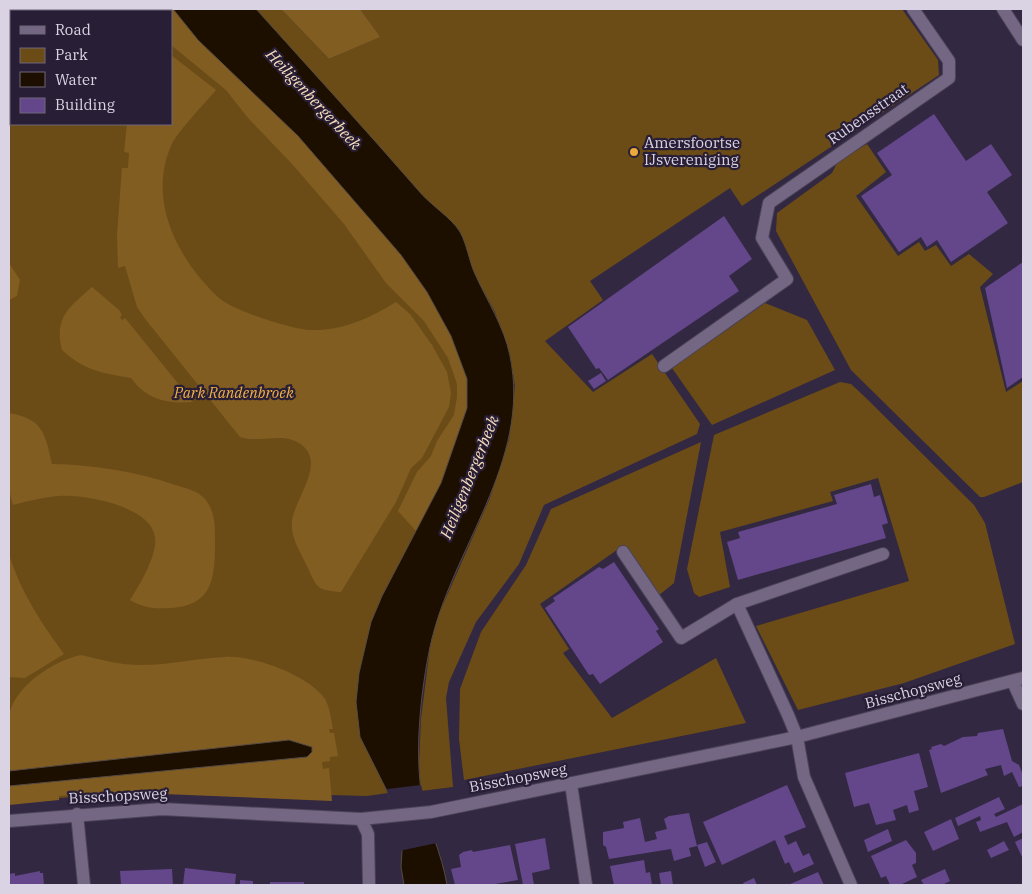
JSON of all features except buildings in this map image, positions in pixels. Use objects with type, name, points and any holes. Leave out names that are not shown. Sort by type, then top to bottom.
[{"type":"street","name":"Rubensstraat","points":[[664,366],[787,278],[762,238],[769,203],[949,78],[949,61],[913,9]]},
{"type":"street","points":[[1003,9],[1023,40]]},
{"type":"street","points":[[623,552],[681,638],[737,604],[883,554]]},
{"type":"street","points":[[737,604],[797,738],[804,777],[851,885]]},
{"type":"street","points":[[1018,680],[1023,704]]},
{"type":"street","name":"Bisschopsweg","points":[[9,821],[77,814],[162,809],[361,819],[431,812],[797,738],[1018,680]]},
{"type":"street","points":[[571,784],[586,885]]},
{"type":"street","points":[[77,814],[84,885]]},
{"type":"street","points":[[361,819],[368,834],[369,885]]},
{"type":"green space","name":"Park Randenbroek","points":[[9,9],[202,9],[342,167],[476,374],[388,793],[367,796],[143,790],[9,803]]},
{"type":"green space","points":[[9,9],[116,10],[10,10]]},
{"type":"green space","points":[[173,9],[198,40],[298,136],[401,255],[427,292],[451,336],[467,379],[467,408],[441,483],[416,531],[398,511],[417,472],[431,456],[437,441],[454,415],[457,384],[448,358],[424,321],[386,283],[344,224],[293,165],[248,118],[226,90],[172,46],[172,10],[124,10]]},
{"type":"green space","points":[[256,9],[281,9],[329,59],[379,37],[360,9],[902,9],[938,60],[939,75],[742,206],[730,188],[590,281],[603,300],[545,341],[593,392],[652,354],[700,424],[697,434],[544,505],[519,564],[476,622],[449,682],[446,698],[453,787],[421,791],[419,765],[421,719],[430,647],[438,616],[490,498],[509,440],[515,386],[510,354],[495,312],[474,273],[460,231],[421,194]]},
{"type":"green space","points":[[281,9],[360,9],[380,37],[329,59]]},
{"type":"green space","points":[[172,56],[216,90],[174,140],[164,167],[163,188],[165,208],[171,228],[179,248],[204,283],[219,298],[236,308],[277,323],[311,330],[345,326],[396,302],[410,314],[432,345],[447,372],[451,393],[449,407],[422,458],[411,468],[396,502],[341,592],[323,589],[316,584],[294,539],[292,521],[310,472],[311,462],[309,454],[296,441],[288,439],[248,439],[240,437],[137,307],[125,266],[118,268],[117,235],[122,168],[128,168],[129,153],[124,152],[127,125],[172,125]]},
{"type":"green space","points":[[867,144],[886,172],[856,196],[898,256],[919,242],[925,251],[936,245],[951,266],[969,254],[993,274],[980,287],[1006,392],[1023,381],[1023,482],[980,497],[851,370],[776,231],[777,213],[832,173],[838,161]]},
{"type":"green space","points":[[9,263],[20,280],[17,296],[9,300]]},
{"type":"green space","points":[[92,287],[119,310],[122,320],[125,318],[193,402],[167,401],[151,396],[131,378],[86,367],[62,350],[60,329],[65,314]]},
{"type":"green space","points":[[765,303],[807,320],[835,370],[712,425],[672,368]]},
{"type":"green space","points":[[840,382],[851,384],[974,505],[985,523],[1015,644],[904,683],[798,710],[756,626],[909,581],[878,478],[830,492],[833,501],[720,532],[730,587],[699,597],[694,593],[687,569],[714,435]]},
{"type":"green space","points":[[9,413],[29,419],[41,429],[52,464],[99,467],[130,472],[186,488],[203,497],[212,512],[215,534],[214,566],[209,587],[204,595],[196,602],[170,608],[149,607],[130,600],[151,561],[155,537],[151,526],[142,517],[129,510],[99,500],[70,496],[48,497],[13,505],[9,490]]},
{"type":"green space","points":[[701,442],[674,583],[658,596],[624,545],[540,604],[569,649],[563,653],[612,718],[716,658],[746,723],[464,780],[459,739],[460,689],[481,632],[526,565],[551,509]]},
{"type":"green space","points":[[9,555],[19,582],[32,607],[64,654],[25,678],[9,677]]},
{"type":"green space","points":[[81,655],[133,665],[237,657],[280,668],[307,682],[325,699],[333,729],[329,729],[330,733],[334,733],[338,756],[330,757],[330,761],[322,762],[323,769],[329,768],[332,801],[163,794],[162,789],[59,796],[59,800],[9,805],[9,786],[307,757],[312,752],[312,747],[289,740],[9,771],[9,717],[12,706],[18,696],[26,686],[47,669]]},
{"type":"water","name":"Heiligenbergerbeek","points":[[173,9],[256,9],[423,195],[460,232],[475,274],[507,345],[514,395],[510,432],[500,469],[440,611],[430,647],[424,681],[419,737],[419,773],[426,814],[442,861],[447,885],[404,885],[401,867],[402,850],[388,793],[360,737],[356,702],[359,673],[371,622],[382,596],[441,483],[467,408],[467,379],[451,336],[427,292],[401,255],[298,136],[198,40]]},
{"type":"water","points":[[289,740],[312,747],[312,752],[307,757],[9,786],[9,771]]},
{"type":"pier","points":[[421,785],[437,843],[399,851],[387,789]]},
{"type":"place","name":"Amersfoortse IJsvereniging","points":[[634,152]]}]
